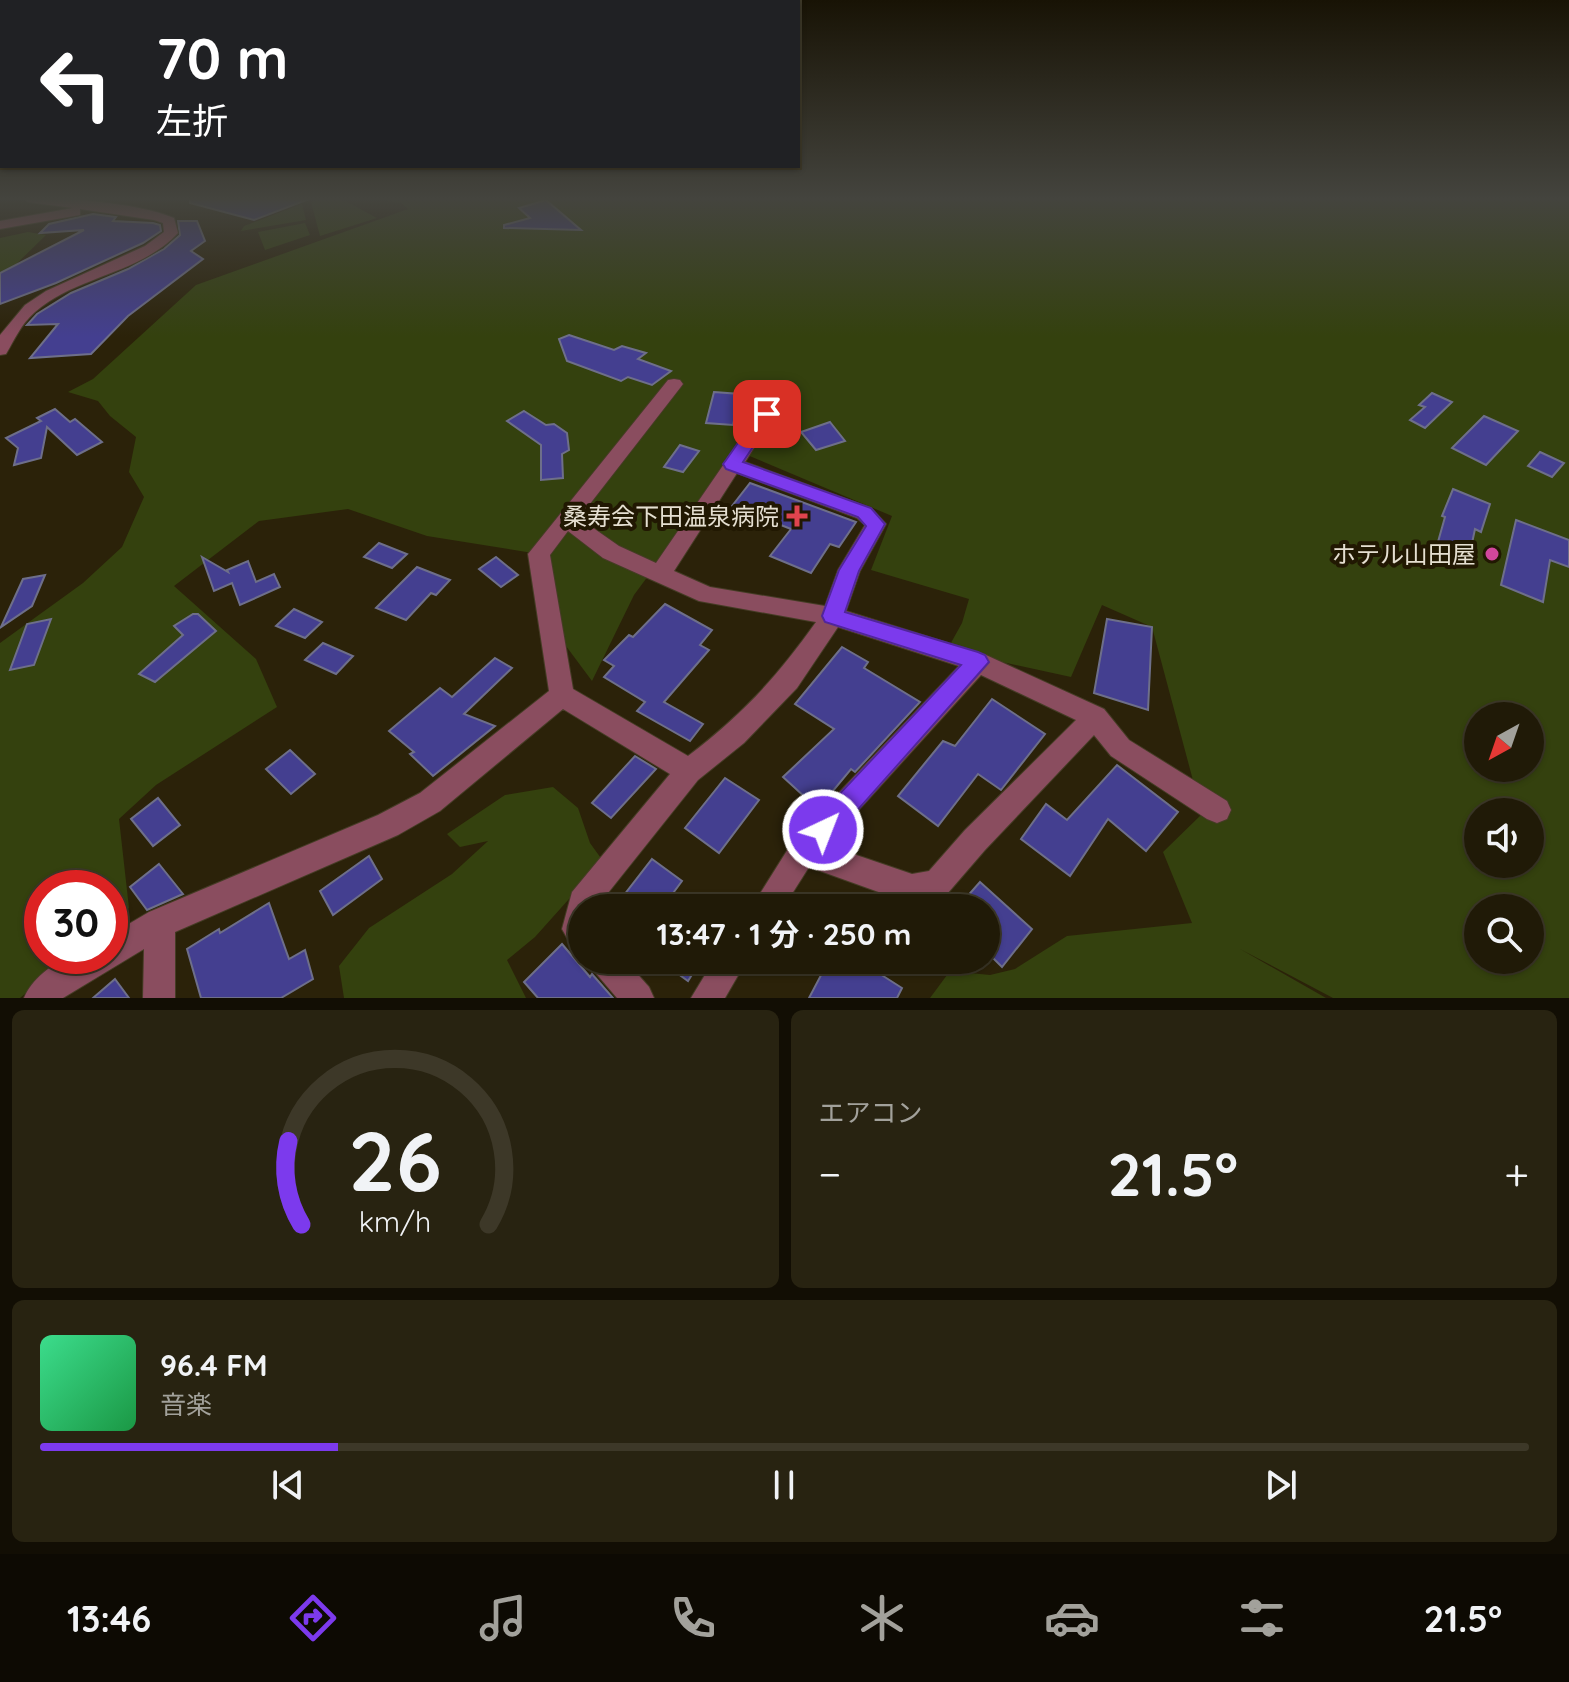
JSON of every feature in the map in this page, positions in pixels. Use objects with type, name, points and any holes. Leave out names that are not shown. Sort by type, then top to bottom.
[{"type":"street","points":[[0,350],[8,330],[34,302],[133,259],[158,245]]},
{"type":"street","points":[[674,384],[539,554],[562,695],[689,771]]},
{"type":"street","points":[[659,576],[767,414]]},
{"type":"street","points":[[589,894],[689,771],[735,735],[788,681],[833,616],[849,570],[876,524],[864,513],[732,464]]},
{"type":"street","points":[[566,519],[611,552],[707,595],[833,616],[978,662],[1032,685],[1095,717],[1120,748],[1217,810]]},
{"type":"street","points":[[775,894],[803,851],[978,662]]},
{"type":"street","points":[[128,942],[160,923],[388,825],[430,802],[562,695]]},
{"type":"street","points":[[803,851],[912,889],[937,884],[975,840],[1095,717]]},
{"type":"street","points":[[159,998],[160,923]]},
{"type":"street","points":[[40,998],[71,974]]},
{"type":"street","points":[[617,974],[638,998]]},
{"type":"street","points":[[707,998],[723,974]]},
{"type":"green space","points":[[0,245],[36,245],[0,280]]},
{"type":"green space","points":[[263,245],[281,245],[265,250]]},
{"type":"green space","points":[[309,245],[1569,245],[1569,998],[1333,998],[1240,949],[1326,998],[930,998],[948,974],[1000,974],[1015,969],[1067,936],[1192,923],[1163,852],[1202,814],[1152,627],[1102,605],[1071,677],[947,650],[962,623],[969,599],[871,570],[892,516],[740,452],[634,595],[592,681],[560,638],[539,554],[427,536],[348,509],[259,521],[174,586],[256,659],[277,707],[156,785],[119,819],[125,870],[24,870],[24,974],[49,974],[20,998],[0,998],[0,643],[83,583],[122,547],[144,497],[129,472],[136,437],[110,416],[98,401],[68,392],[93,379],[196,285]]},
{"type":"green space","points":[[553,787],[578,808],[590,843],[603,861],[573,894],[568,894],[568,900],[535,937],[507,960],[526,998],[344,998],[339,966],[369,928],[452,874],[488,841],[460,847],[447,834],[505,795]]},
{"type":"building","points":[[56,245],[140,245],[56,283],[0,304],[0,273]]},
{"type":"building","points":[[169,245],[200,245],[191,251],[203,259],[128,316],[91,354],[30,358],[58,324],[27,325],[37,314],[71,293],[128,269]]},
{"type":"building","points":[[569,335],[614,350],[622,346],[646,353],[638,359],[671,371],[652,385],[628,377],[621,381],[567,361],[559,339]]},
{"type":"building","points":[[714,392],[740,394],[733,425],[706,423]]},
{"type":"building","points":[[1432,393],[1452,402],[1425,428],[1410,420],[1425,407],[1419,405]]},
{"type":"building","points":[[55,409],[70,422],[75,419],[102,442],[77,455],[47,427],[41,458],[14,465],[18,448],[6,438],[41,421],[37,418]]},
{"type":"building","points":[[524,411],[546,425],[554,424],[567,433],[569,450],[562,454],[563,478],[541,480],[541,445],[507,421]]},
{"type":"building","points":[[1484,416],[1518,431],[1486,465],[1452,448]]},
{"type":"building","points":[[830,422],[845,441],[816,450],[801,432]]},
{"type":"building","points":[[680,445],[699,451],[683,472],[664,467]]},
{"type":"building","points":[[1540,452],[1564,463],[1552,477],[1528,466]]},
{"type":"building","points":[[750,483],[856,522],[839,547],[830,544],[811,573],[770,556],[791,529],[732,506]]},
{"type":"building","points":[[1453,489],[1490,504],[1481,532],[1475,529],[1468,562],[1436,549],[1445,517],[1442,516]]},
{"type":"building","points":[[1516,520],[1569,540],[1569,567],[1550,560],[1543,602],[1501,585]]},
{"type":"building","points":[[379,543],[407,554],[392,568],[364,557]]},
{"type":"building","points":[[202,557],[228,572],[248,561],[256,582],[274,574],[280,587],[240,605],[232,583],[214,591]]},
{"type":"building","points":[[496,557],[518,575],[501,587],[479,569]]},
{"type":"building","points":[[417,567],[450,580],[436,595],[431,593],[406,620],[376,608]]},
{"type":"building","points":[[45,575],[32,606],[1,627],[23,579]]},
{"type":"building","points":[[665,604],[712,630],[700,645],[709,650],[664,702],[703,724],[690,741],[637,711],[645,702],[604,677],[614,666],[604,660],[629,635],[633,637]]},
{"type":"building","points":[[294,609],[322,622],[305,638],[276,626]]},
{"type":"building","points":[[198,614],[216,631],[155,682],[139,674],[183,635],[174,626]]},
{"type":"building","points":[[51,619],[34,665],[10,670],[27,624]]},
{"type":"building","points":[[1107,619],[1152,627],[1148,710],[1094,693]]},
{"type":"building","points":[[323,643],[353,656],[336,674],[305,660]]},
{"type":"building","points":[[842,647],[868,662],[864,668],[920,702],[855,772],[851,769],[818,809],[783,777],[834,729],[795,704]]},
{"type":"building","points":[[495,658],[512,668],[464,714],[495,726],[433,776],[410,754],[414,752],[389,731],[440,688],[452,697]]},
{"type":"building","points":[[992,699],[1045,734],[1001,790],[978,774],[938,826],[898,796],[943,741],[955,746]]},
{"type":"building","points":[[290,750],[315,774],[291,794],[266,769]]},
{"type":"building","points":[[635,756],[656,769],[611,818],[592,803]]},
{"type":"building","points":[[1117,765],[1178,812],[1146,851],[1108,819],[1070,876],[1021,839],[1046,804],[1067,820]]},
{"type":"building","points":[[725,778],[759,800],[719,853],[685,828]]},
{"type":"building","points":[[158,798],[180,825],[153,846],[131,819]]},
{"type":"building","points":[[369,856],[382,879],[333,915],[320,891]]},
{"type":"building","points":[[652,859],[682,881],[672,894],[625,894]]},
{"type":"building","points":[[159,864],[183,894],[147,910],[130,887]]},
{"type":"building","points":[[980,882],[993,894],[969,894]]},
{"type":"building","points":[[1000,900],[1032,929],[1002,967],[1000,965]]},
{"type":"building","points":[[269,903],[289,959],[305,950],[313,979],[281,998],[201,998],[187,949]]},
{"type":"building","points":[[562,944],[568,951],[568,974],[587,974],[590,977],[592,974],[613,998],[538,998],[524,982]]},
{"type":"building","points":[[678,974],[692,974],[688,981]]},
{"type":"building","points":[[822,974],[880,974],[902,988],[897,998],[809,998]]},
{"type":"building","points":[[115,979],[129,998],[93,998]]},
{"type":"place","name":"桑寿会下田温泉病院","points":[[797,516]]},
{"type":"place","name":"ホテル山田屋","points":[[1492,554]]},
{"type":"route","points":[[767,414],[732,464],[864,513],[876,524],[849,570],[833,616],[978,662],[823,830]]}]
